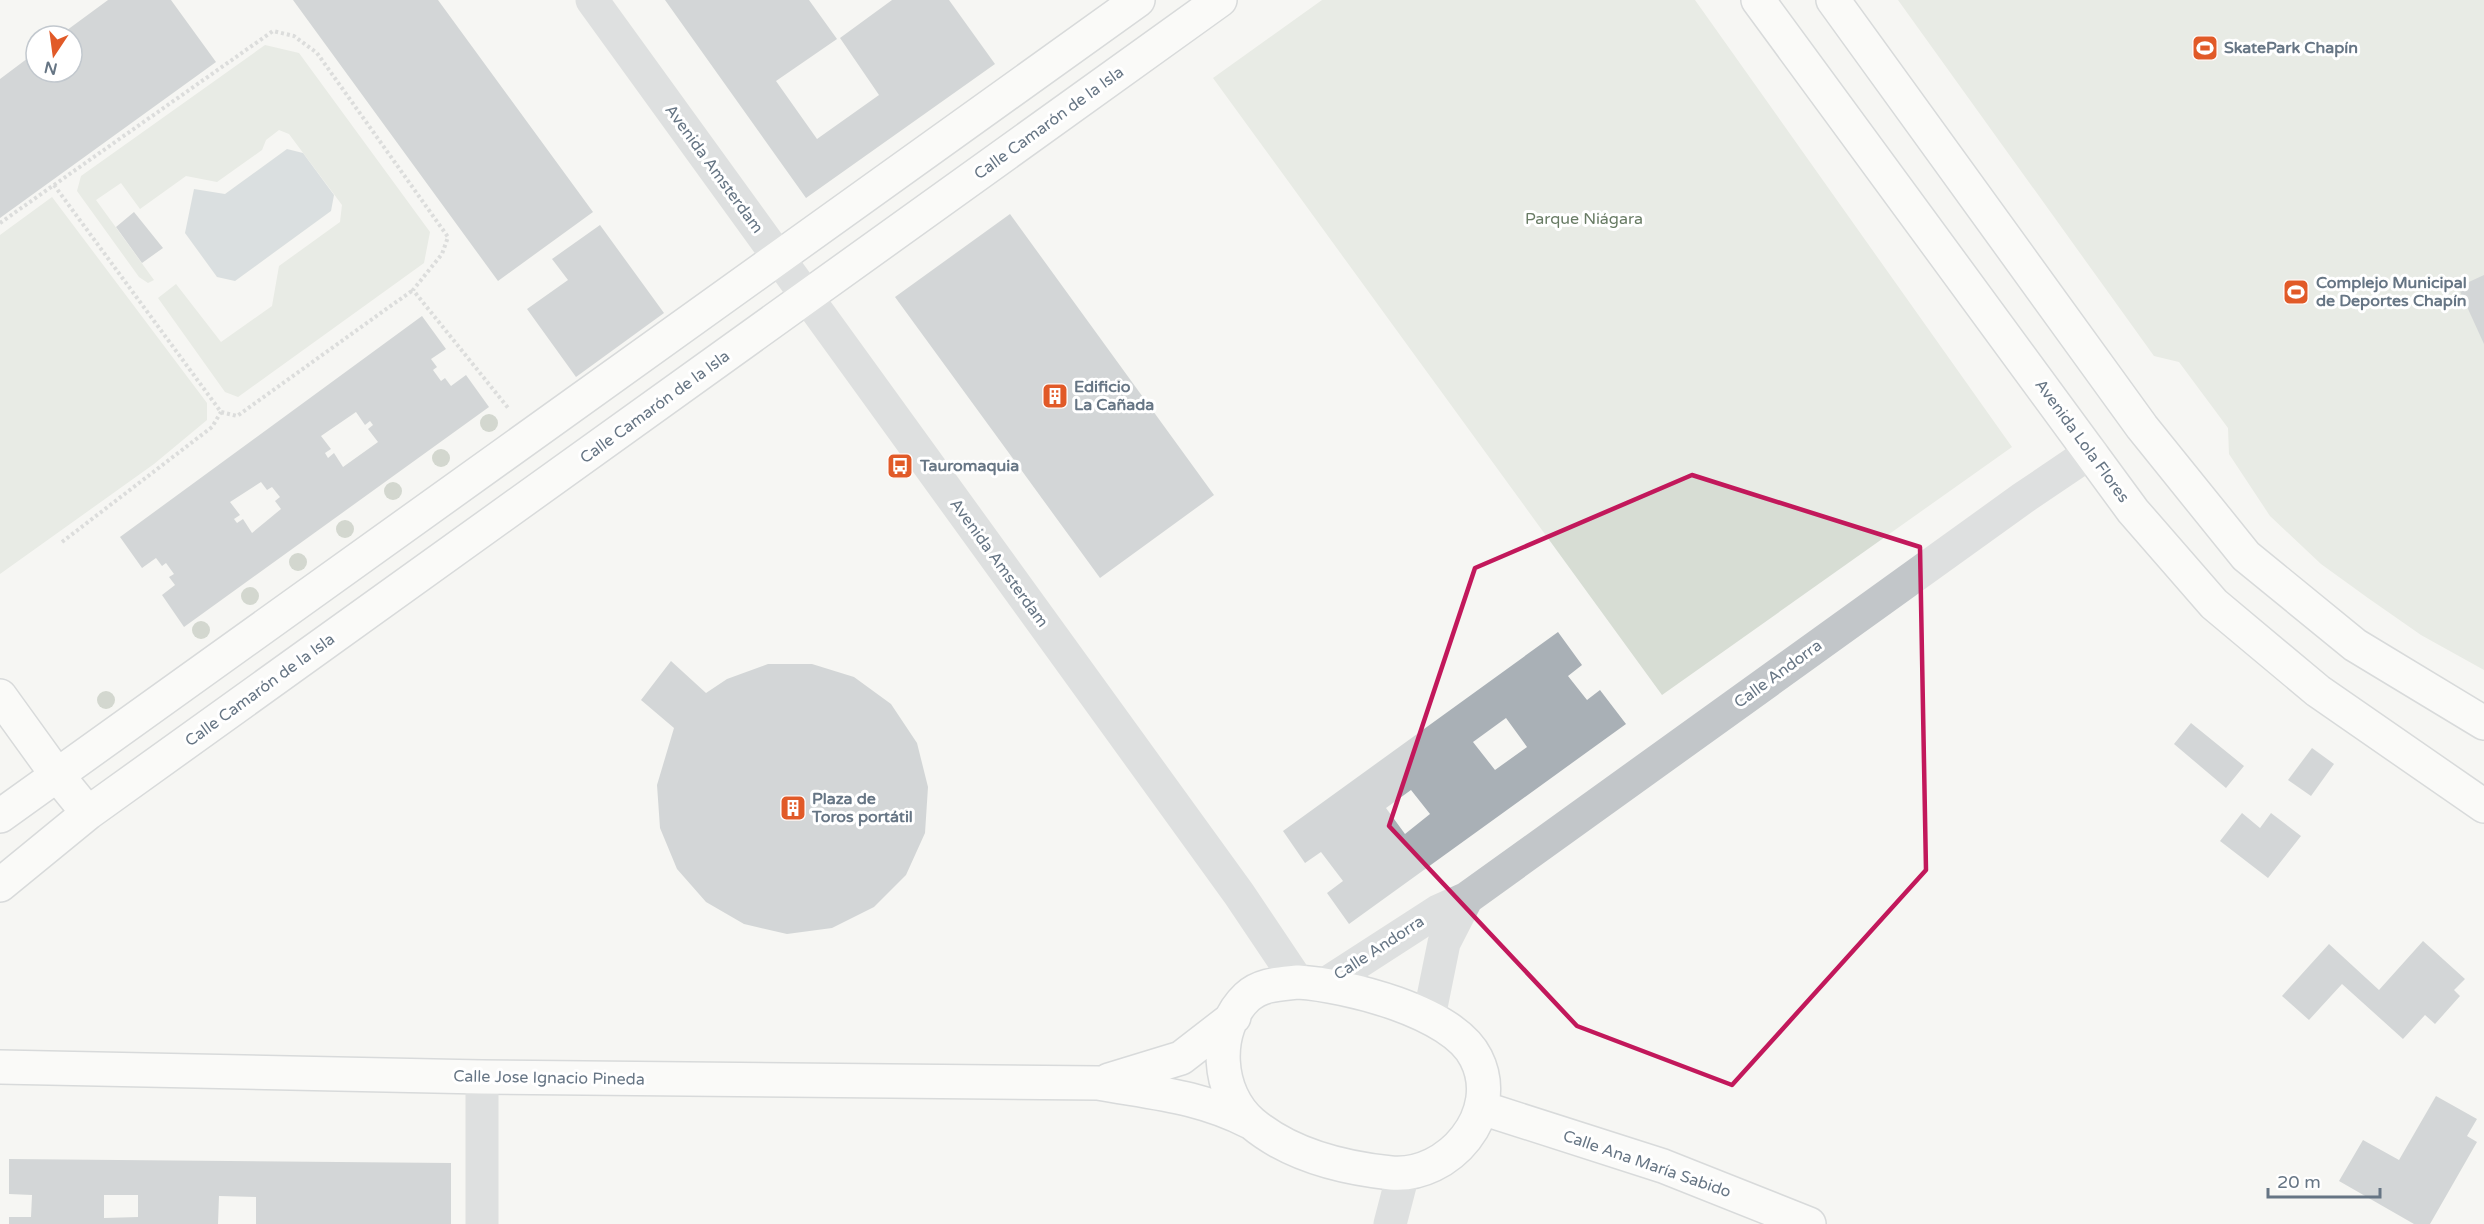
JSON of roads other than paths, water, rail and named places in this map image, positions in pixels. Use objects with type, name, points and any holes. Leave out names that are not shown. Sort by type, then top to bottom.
[{"type":"street","name":"Avenida Amsterdam","points":[[592,0],[1239,894],[1311,983]]},
{"type":"street","points":[[0,816],[1138,0]]},
{"type":"street","name":"Calle Camarón de la Isla","points":[[0,885],[88,813],[1220,0]]},
{"type":"street","name":"Avenida Lola Flores","points":[[1758,0],[2133,511],[2214,604],[2318,691],[2484,806]]},
{"type":"street","points":[[1833,0],[2142,427],[2246,555],[2355,645],[2484,723]]},
{"type":"street","name":"Calle Andorra","points":[[1311,983],[1438,910],[1467,898],[2023,498],[2091,452]]},
{"type":"street","points":[[0,696],[57,775],[88,813]]},
{"type":"street","name":"Calle Andorra","points":[[1429,1017],[1444,944],[1467,898]]},
{"type":"street","points":[[1311,983],[1429,1017],[1457,1034],[1476,1057],[1483,1084],[1482,1108],[1462,1144],[1435,1165],[1403,1174],[1359,1170],[1276,1141],[1250,1122],[1235,1102],[1224,1075],[1223,1043],[1234,1017],[1247,997],[1268,985],[1311,983]]},
{"type":"street","name":"Calle Jose Ignacio Pineda","points":[[1098,1083],[1181,1058],[1234,1017]]},
{"type":"street","name":"Calle Jose Ignacio Pineda","points":[[2,1066],[482,1077],[1098,1083],[1190,1098],[1225,1109],[1250,1122]]},
{"type":"street","points":[[482,1077],[482,1224]]},
{"type":"street","name":"Calle Ana María Sabido","points":[[1482,1108],[1663,1166],[1809,1224]]},
{"type":"street","points":[[1390,1224],[1403,1174]]},
{"type":"place","name":"SkatePark Chapín","points":[[2205,48]]},
{"type":"place","name":"Complejo Municipal de Deportes Chapín","points":[[2296,292]]},
{"type":"place","name":"Edificio La Cañada","points":[[1055,396]]},
{"type":"place","name":"Tauromaquia","points":[[900,466]]},
{"type":"place","name":"Plaza de Toros portátil","points":[[793,808]]},
{"type":"park label","name":"Parque Niágara","points":[[1584,219]]}]
